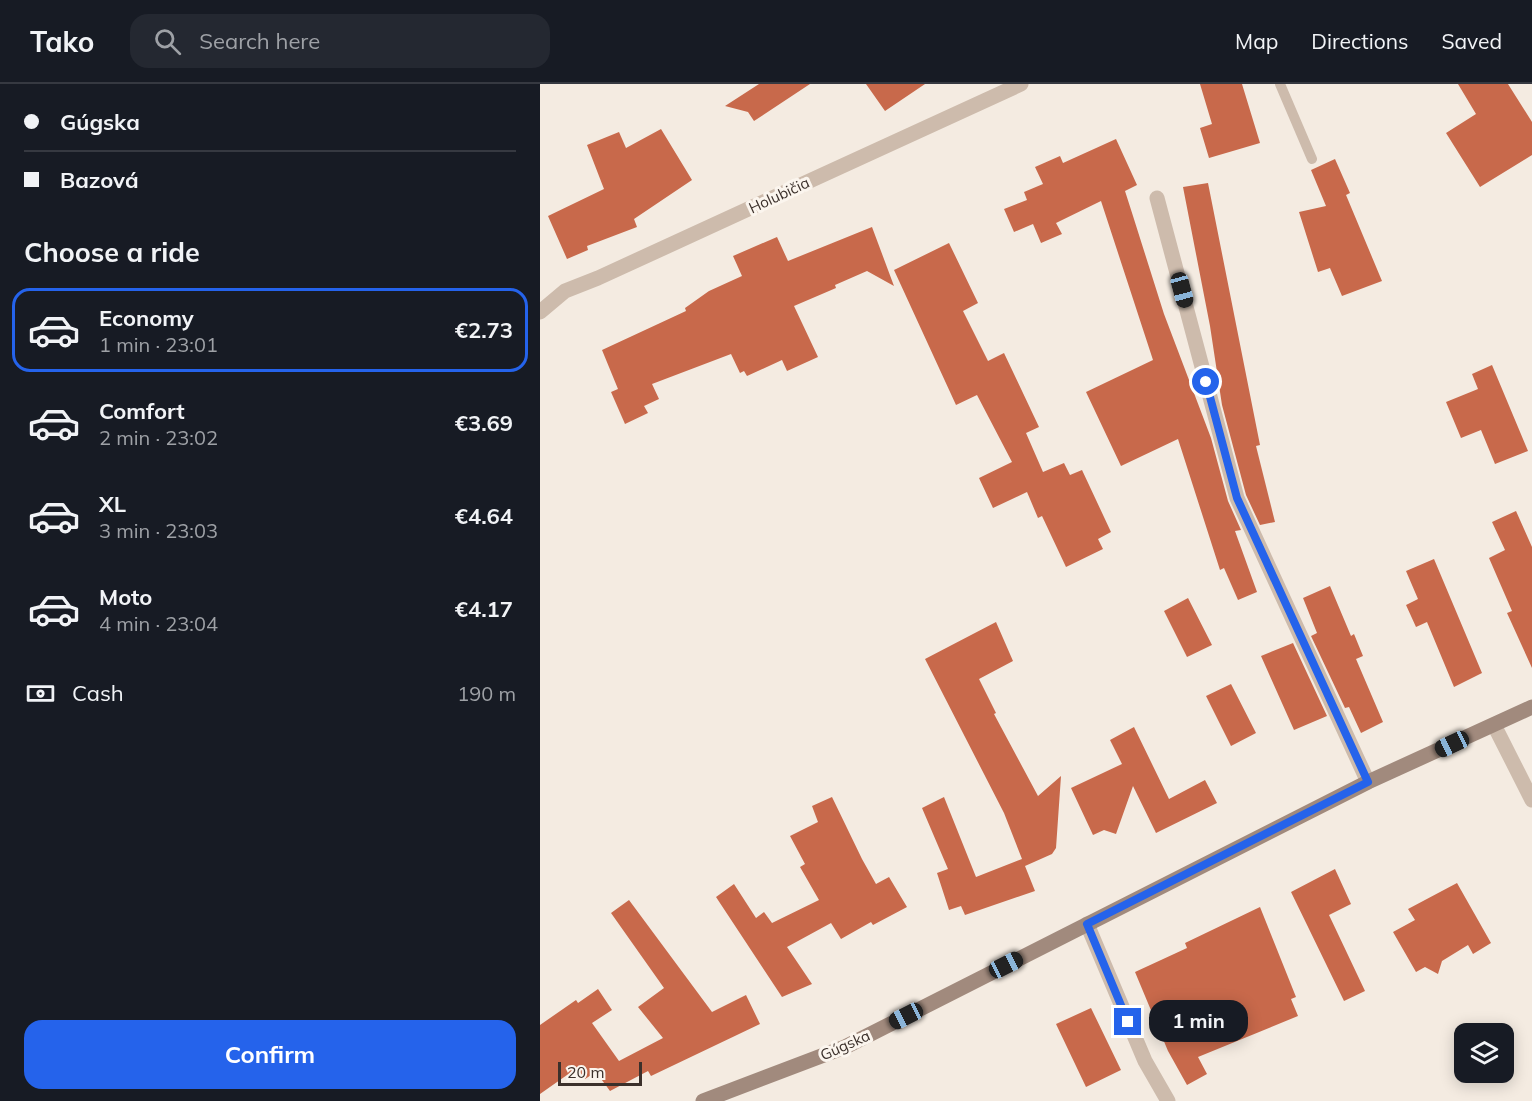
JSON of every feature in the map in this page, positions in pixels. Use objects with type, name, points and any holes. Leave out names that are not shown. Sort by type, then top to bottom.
[{"type":"main road","name":"Gúgska","points":[[703,1101],[845,1047],[1368,782],[1532,707]]},
{"type":"street","name":"Holubičia","points":[[540,312],[565,291],[598,278],[1021,84]]},
{"type":"street","points":[[1158,198],[1237,498],[1368,782]]},
{"type":"street","points":[[1494,725],[1532,800]]},
{"type":"street","points":[[1087,924],[1145,1061],[1168,1101]]},
{"type":"lane","points":[[1280,84],[1312,159]]},
{"type":"building","points":[[759,84],[810,84],[754,121],[748,112],[725,106]]},
{"type":"building","points":[[866,84],[925,84],[885,111]]},
{"type":"building","points":[[1200,84],[1242,84],[1260,143],[1209,158],[1200,128],[1212,124]]},
{"type":"building","points":[[1458,84],[1508,84],[1532,122],[1532,155],[1480,187],[1446,133],[1476,114]]},
{"type":"building","points":[[661,129],[692,180],[634,219],[637,227],[587,246],[588,250],[567,259],[548,216],[604,189],[587,145],[619,132],[626,148]]},
{"type":"building","points":[[1116,139],[1137,185],[1125,191],[1164,314],[1211,438],[1228,501],[1241,530],[1235,531],[1257,592],[1238,600],[1224,568],[1220,570],[1178,439],[1121,466],[1086,392],[1153,360],[1101,201],[1056,223],[1062,234],[1041,243],[1033,224],[1014,232],[1004,209],[1027,200],[1024,192],[1043,184],[1035,167],[1060,156],[1063,163]]},
{"type":"building","points":[[1335,159],[1350,193],[1346,195],[1382,281],[1342,296],[1330,268],[1318,272],[1299,212],[1326,206],[1311,170]]},
{"type":"building","points":[[1208,183],[1260,445],[1256,446],[1275,522],[1260,525],[1246,495],[1222,405],[1210,326],[1183,187]]},
{"type":"building","points":[[872,227],[894,286],[867,271],[835,285],[836,288],[794,306],[818,357],[787,371],[782,360],[747,376],[744,371],[740,373],[731,354],[652,384],[659,399],[644,406],[648,413],[625,424],[611,392],[618,389],[602,350],[686,311],[685,308],[709,291],[742,276],[733,256],[777,237],[788,261]]},
{"type":"building","points":[[949,243],[978,303],[963,311],[988,361],[1004,353],[1039,427],[1026,433],[1043,472],[1064,463],[1070,475],[1082,470],[1111,532],[1098,539],[1103,549],[1066,567],[1042,516],[1038,518],[1027,492],[993,508],[979,478],[1012,462],[977,395],[956,405],[894,270]]},
{"type":"building","points":[[1492,365],[1528,451],[1495,464],[1481,430],[1461,438],[1446,402],[1478,389],[1472,374]]},
{"type":"building","points":[[1516,511],[1532,547],[1532,668],[1507,613],[1512,611],[1489,558],[1505,550],[1492,522]]},
{"type":"building","points":[[1434,559],[1482,673],[1454,687],[1427,622],[1416,627],[1406,605],[1418,599],[1406,571]]},
{"type":"building","points":[[1330,586],[1351,636],[1354,634],[1363,656],[1356,659],[1383,722],[1361,733],[1349,707],[1345,708],[1311,636],[1317,633],[1303,598]]},
{"type":"building","points":[[1188,598],[1212,645],[1187,657],[1164,611]]},
{"type":"building","points":[[996,622],[1013,661],[979,679],[996,713],[994,714],[1038,796],[1061,776],[1056,848],[1052,854],[1025,866],[1035,891],[965,915],[961,906],[949,910],[937,873],[948,869],[922,808],[944,797],[976,877],[1022,859],[1004,813],[925,659]]},
{"type":"building","points":[[1293,643],[1327,716],[1294,730],[1261,656]]},
{"type":"building","points":[[1231,684],[1256,733],[1231,746],[1206,696]]},
{"type":"building","points":[[1134,727],[1169,799],[1205,780],[1217,803],[1156,833],[1133,786],[1116,834],[1104,830],[1093,835],[1071,788],[1122,764],[1110,740]]},
{"type":"building","points":[[832,797],[876,884],[889,877],[907,907],[873,925],[871,922],[841,939],[831,923],[787,947],[812,984],[782,997],[716,897],[734,884],[756,918],[764,912],[772,923],[819,900],[800,867],[805,864],[790,836],[818,822],[812,806]]},
{"type":"building","points":[[1335,869],[1351,904],[1329,915],[1365,991],[1344,1001],[1291,892]]},
{"type":"building","points":[[1457,883],[1491,943],[1473,954],[1468,945],[1442,961],[1438,974],[1425,967],[1416,972],[1393,932],[1415,920],[1408,909]]},
{"type":"building","points":[[629,900],[712,1012],[746,995],[760,1024],[651,1076],[648,1071],[610,1091],[596,1072],[585,1079],[577,1068],[540,1094],[540,1025],[576,1000],[578,1003],[598,989],[612,1010],[592,1023],[619,1061],[663,1038],[638,1007],[664,988],[611,913]]},
{"type":"building","points":[[1260,907],[1296,997],[1291,999],[1298,1016],[1198,1057],[1207,1074],[1187,1085],[1168,1051],[1135,972],[1187,948],[1185,943]]},
{"type":"building","points":[[1091,1008],[1121,1070],[1086,1087],[1056,1024]]},
{"type":"route","points":[[1128,1022],[1087,924],[1368,782],[1237,498],[1206,382]]}]
